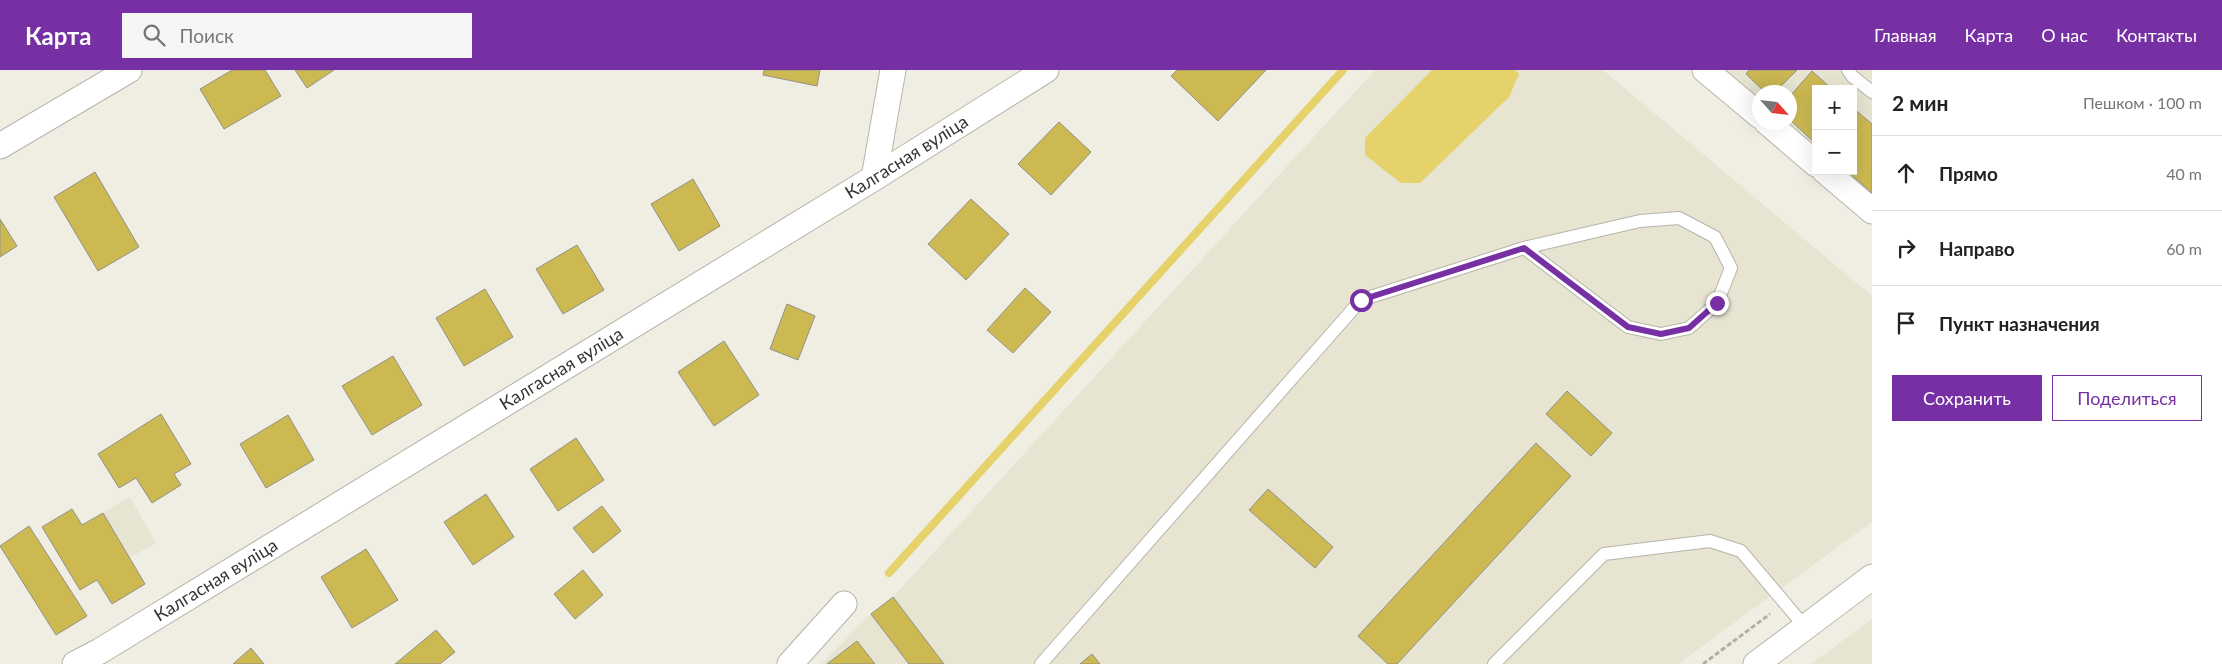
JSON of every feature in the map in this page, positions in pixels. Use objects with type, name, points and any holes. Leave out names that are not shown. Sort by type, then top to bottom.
[{"type":"street","points":[[0,146],[129,70]]},
{"type":"street","points":[[874,178],[893,70]]},
{"type":"street","name":"Калгасная вуліца","points":[[75,664],[100,651],[874,178],[1046,70]]},
{"type":"street","points":[[1705,70],[1752,109]]},
{"type":"street","points":[[1776,130],[1812,161]]},
{"type":"street","points":[[1830,175],[1872,211]]},
{"type":"street","points":[[1756,664],[1872,577]]},
{"type":"street","points":[[790,664],[844,604]]},
{"type":"lane","points":[[1848,70],[1852,76],[1872,92]]},
{"type":"lane","points":[[1041,664],[1361,300],[1524,248],[1640,221],[1679,218],[1715,238],[1731,268],[1717,303],[1689,328],[1661,334],[1628,327],[1524,248]]},
{"type":"lane","points":[[1494,664],[1604,554],[1710,542],[1741,551],[1805,627]]},
{"type":"path","points":[[1703,664],[1784,603]]},
{"type":"shaded area","points":[[1375,70],[1603,70],[1872,296],[1872,522],[1678,664],[821,664],[871,614],[893,597]]},
{"type":"shaded area","points":[[1432,70],[1515,70],[1519,74],[1509,97],[1420,183],[1401,183],[1365,155],[1365,138]]},
{"type":"shaded area","points":[[1725,70],[1872,70],[1872,195],[1849,175],[1857,175],[1857,85],[1812,85],[1812,144],[1795,130],[1797,130],[1797,85],[1752,85],[1752,93]]},
{"type":"shaded area","points":[[130,497],[156,543],[129,558],[103,513]]},
{"type":"shaded area","points":[[1872,619],[1872,664],[1811,664]]},
{"type":"building","points":[[232,70],[265,70],[281,96],[224,129],[200,89]]},
{"type":"building","points":[[295,70],[334,70],[307,88]]},
{"type":"building","points":[[764,70],[820,70],[817,86],[763,75]]},
{"type":"building","points":[[1177,70],[1266,70],[1218,121],[1171,76]]},
{"type":"building","points":[[1749,70],[1797,70],[1782,85],[1758,85],[1746,74]]},
{"type":"building","points":[[1812,71],[1828,85],[1812,85],[1812,140],[1797,126],[1797,88]]},
{"type":"building","points":[[1857,111],[1872,124],[1872,193],[1852,175],[1857,175]]},
{"type":"building","points":[[1059,122],[1091,152],[1051,195],[1018,164]]},
{"type":"building","points":[[95,172],[139,247],[98,271],[54,197]]},
{"type":"building","points":[[693,179],[720,226],[679,251],[651,204]]},
{"type":"building","points":[[971,199],[1009,234],[966,280],[928,244]]},
{"type":"building","points":[[0,219],[17,246],[0,257]]},
{"type":"building","points":[[577,245],[604,290],[563,314],[536,269]]},
{"type":"building","points":[[1025,288],[1051,312],[1013,353],[987,330]]},
{"type":"building","points":[[485,289],[513,337],[464,366],[436,318]]},
{"type":"building","points":[[787,304],[815,316],[798,360],[770,349]]},
{"type":"building","points":[[724,341],[759,395],[714,426],[678,372]]},
{"type":"building","points":[[393,356],[422,405],[372,435],[342,386]]},
{"type":"building","points":[[1567,391],[1612,433],[1591,456],[1546,414]]},
{"type":"building","points":[[161,414],[191,464],[174,474],[181,485],[152,503],[136,478],[119,488],[98,454]]},
{"type":"building","points":[[288,415],[314,460],[266,488],[240,444]]},
{"type":"building","points":[[576,438],[604,480],[558,511],[530,469]]},
{"type":"building","points":[[1536,443],[1571,476],[1397,664],[1388,664],[1358,636]]},
{"type":"building","points":[[1268,489],[1333,547],[1315,568],[1249,510]]},
{"type":"building","points":[[486,494],[514,537],[473,565],[444,522]]},
{"type":"building","points":[[602,506],[621,531],[593,553],[573,528]]},
{"type":"building","points":[[72,509],[82,525],[103,513],[145,584],[112,604],[97,580],[80,590],[42,527]]},
{"type":"building","points":[[29,526],[87,616],[56,635],[0,546]]},
{"type":"building","points":[[366,549],[398,600],[352,628],[321,577]]},
{"type":"building","points":[[583,570],[603,595],[575,619],[554,594]]},
{"type":"building","points":[[893,597],[944,664],[909,664],[871,614]]},
{"type":"building","points":[[436,630],[455,652],[440,664],[395,664]]},
{"type":"building","points":[[857,641],[875,664],[827,664]]},
{"type":"building","points":[[251,648],[264,664],[233,664]]},
{"type":"building","points":[[1092,654],[1100,664],[1080,664]]},
{"type":"waterway","points":[[889,573],[1343,70]]},
{"type":"route","points":[[1361,300],[1524,248],[1628,327],[1661,334],[1689,328],[1717,303]]}]
